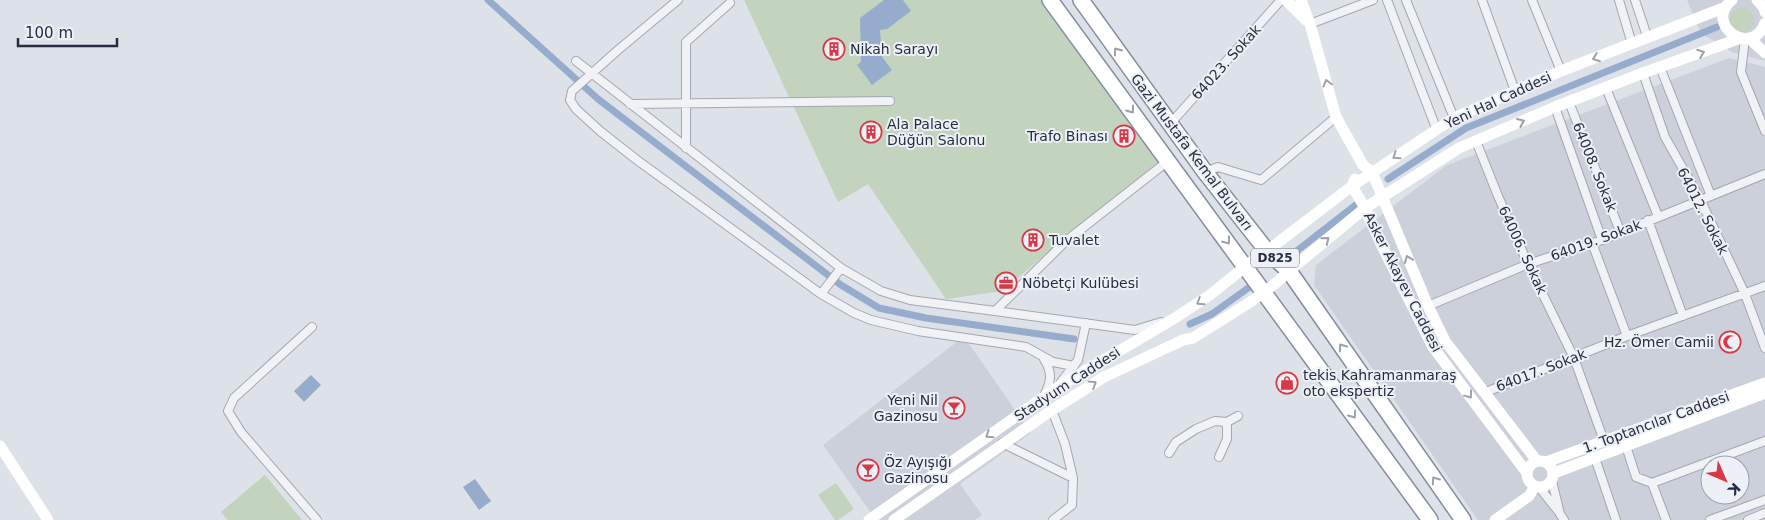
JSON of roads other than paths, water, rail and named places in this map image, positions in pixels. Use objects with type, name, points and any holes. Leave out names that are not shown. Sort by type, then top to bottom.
[{"type":"highway","name":"Gazi Mustafa Kemal Bulvarı","points":[[1050,0],[1430,520]]},
{"type":"highway","name":"Gazi Mustafa Kemal Bulvarı","points":[[1081,0],[1205,172],[1267,251],[1289,272],[1463,520]]},
{"type":"street","points":[[678,0],[572,91],[570,100],[576,109],[637,160],[821,294],[854,313],[871,320],[918,331],[1026,347],[1053,362],[1074,366]]},
{"type":"street","points":[[1088,0],[1092,16]]},
{"type":"street","name":"64023. Sokak","points":[[1170,124],[1281,0]]},
{"type":"street","points":[[1286,0],[1310,24],[1373,0]]},
{"type":"street","name":"Asker Akayev Caddesi","points":[[1301,0],[1310,24],[1336,117],[1383,197],[1428,306],[1445,341],[1542,462],[1552,467],[1562,517]]},
{"type":"street","points":[[1386,0],[1436,128]]},
{"type":"street","points":[[1406,0],[1448,108],[1454,118]]},
{"type":"street","points":[[1482,0],[1515,91]]},
{"type":"street","points":[[1532,0],[1561,72]]},
{"type":"street","points":[[1619,0],[1632,44]]},
{"type":"street","points":[[1635,0],[1647,36]]},
{"type":"street","points":[[1757,0],[1765,12]]},
{"type":"street","points":[[1727,2],[1723,20],[1725,26],[1734,36],[1745,38],[1765,53]]},
{"type":"street","name":"Yeni Hal Caddesi","points":[[1267,251],[1352,186],[1367,168],[1454,118],[1515,91],[1632,44],[1727,2]]},
{"type":"street","points":[[686,148],[686,42],[730,3]]},
{"type":"street","points":[[1745,38],[1759,33],[1765,23]]},
{"type":"street","points":[[1745,38],[1741,72],[1765,131]]},
{"type":"street","name":"Yeni Hal Caddesi","points":[[1289,272],[1365,208],[1459,148],[1643,73],[1745,38]]},
{"type":"street","points":[[576,61],[589,77],[630,104],[841,268],[881,291],[910,300],[1135,330],[1175,318],[1183,340]]},
{"type":"street","points":[[1660,67],[1711,196]]},
{"type":"street","name":"64012. Sokak","points":[[1643,73],[1665,137],[1700,199],[1744,294],[1765,348]]},
{"type":"street","points":[[1606,88],[1658,216]]},
{"type":"street","points":[[630,104],[890,101]]},
{"type":"street","name":"64008. Sokak","points":[[1569,102],[1620,231]]},
{"type":"street","points":[[1554,108],[1602,240]]},
{"type":"street","points":[[1205,172],[1218,167],[1261,180],[1336,117]]},
{"type":"street","name":"64006. Sokak","points":[[1476,141],[1528,264],[1574,358],[1604,441]]},
{"type":"street","points":[[995,311],[1066,241],[1168,161]]},
{"type":"street","name":"64019. Sokak","points":[[1428,306],[1528,264],[1602,240],[1620,231],[1765,174]]},
{"type":"street","name":"Asker Akayev Caddesi","points":[[1352,186],[1365,208],[1433,347],[1527,474],[1529,481],[1537,487]]},
{"type":"street","points":[[1648,220],[1683,316]]},
{"type":"street","points":[[1592,243],[1628,336]]},
{"type":"street","name":"Stadyum Caddesi","points":[[869,520],[1058,387],[1175,318],[1210,295],[1267,251]]},
{"type":"street","points":[[821,294],[841,268]]},
{"type":"street","name":"Stadyum Caddesi","points":[[894,520],[1002,443],[1104,377],[1183,340],[1193,338],[1278,282],[1289,272]]},
{"type":"street","name":"64017. Sokak","points":[[1486,392],[1628,336],[1765,286]]},
{"type":"street","points":[[1058,387],[1078,360],[1086,323]]},
{"type":"street","points":[[312,327],[234,398],[228,411],[241,432],[318,520]]},
{"type":"street","points":[[1041,355],[1051,372],[1051,382],[1043,397]]},
{"type":"street","name":"1. Toptancılar Caddesi","points":[[1542,462],[1765,382]]},
{"type":"street","name":"1. Toptancılar Caddesi","points":[[1553,477],[1595,458],[1765,393]]},
{"type":"street","points":[[1052,410],[1065,444],[1072,478],[1072,505],[1052,520]]},
{"type":"street","points":[[1169,453],[1176,442],[1196,429],[1215,421],[1227,422],[1238,416]]},
{"type":"street","points":[[1219,457],[1228,439],[1227,422]]},
{"type":"street","points":[[1626,446],[1636,477],[1652,483],[1765,441]]},
{"type":"street","points":[[1002,443],[1072,478]]},
{"type":"street","points":[[0,446],[48,520]]},
{"type":"street","points":[[1595,458],[1616,520]]},
{"type":"street","points":[[1527,474],[1531,464],[1542,462]]},
{"type":"street","points":[[1495,520],[1529,496],[1537,487],[1546,486],[1553,477]]},
{"type":"street","points":[[1652,483],[1666,520]]},
{"type":"street","points":[[1537,487],[1562,517]]},
{"type":"street","points":[[1710,520],[1765,500]]},
{"type":"street","points":[[1748,520],[1765,513]]},
{"type":"water","points":[[884,0],[903,0],[911,11],[887,29],[880,30],[882,57],[892,70],[872,85],[857,65],[861,62],[860,18]]},
{"type":"water","points":[[311,375],[321,385],[304,402],[294,391]]},
{"type":"water","points":[[475,479],[491,501],[479,510],[463,487]]},
{"type":"waterway","points":[[488,0],[598,99],[841,285],[879,308],[926,318],[1074,339]]},
{"type":"waterway","points":[[1388,179],[1466,128],[1717,27]]},
{"type":"waterway","points":[[1289,257],[1357,204]]},
{"type":"waterway","points":[[1190,324],[1212,314],[1251,286]]},
{"type":"place","name":"Nikah Sarayı","points":[[834,49]]},
{"type":"place","name":"Ala Palace Düğün Salonu","points":[[871,132]]},
{"type":"place","name":"Trafo Binası","points":[[1124,136]]},
{"type":"place","name":"Tuvalet","points":[[1033,240]]},
{"type":"place","name":"Nöbetçi Kulübesi","points":[[1006,283]]},
{"type":"place","name":"Hz. Ömer Camii","points":[[1730,342]]},
{"type":"place","name":"tekis Kahramanmaraş oto ekspertiz","points":[[1287,383]]},
{"type":"place","name":"Yeni Nil Gazinosu","points":[[954,408]]},
{"type":"place","name":"Öz Ayışığı Gazinosu","points":[[868,470]]}]
